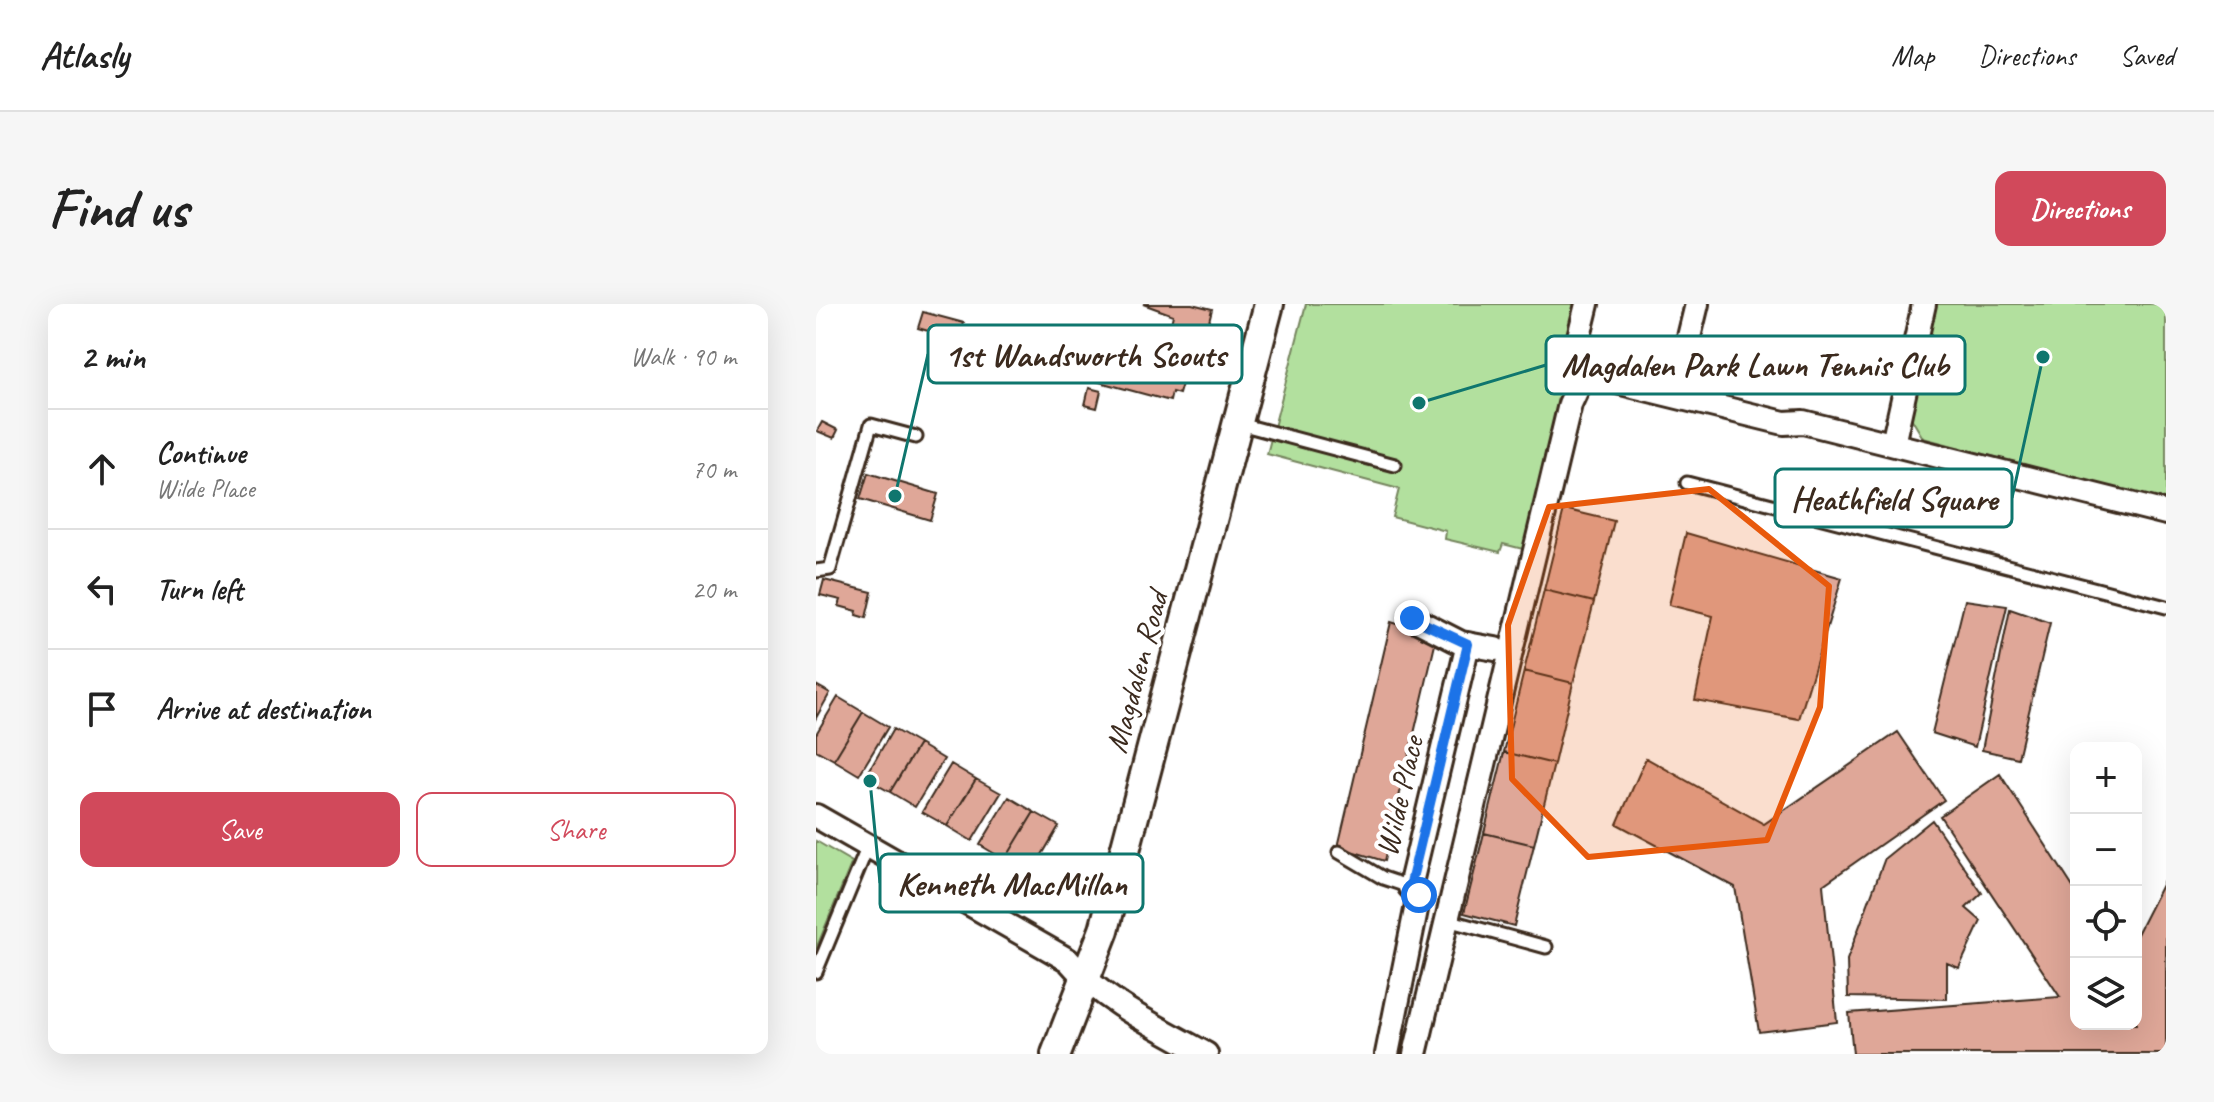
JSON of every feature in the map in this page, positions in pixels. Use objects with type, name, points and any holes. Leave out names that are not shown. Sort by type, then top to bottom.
[{"type":"street","name":"Magdalen Road","points":[[1056,1054],[1086,981],[1120,870],[1235,423],[1269,304]]},
{"type":"street","points":[[1415,1054],[1570,404],[1584,374],[1575,353],[1587,304]]},
{"type":"street","points":[[1675,395],[1697,304]]},
{"type":"street","points":[[1893,444],[1924,304]]},
{"type":"street","points":[[1584,374],[1784,423],[1803,422],[2166,513]]},
{"type":"street","points":[[1412,618],[1468,644],[1495,649]]},
{"type":"street","name":"Wilde Place","points":[[1387,1054],[1419,895],[1410,887],[1468,644]]},
{"type":"street","points":[[816,816],[1068,960],[1086,981],[1206,1054]]},
{"type":"lane","points":[[1235,423],[1395,465]]},
{"type":"lane","points":[[816,571],[830,569],[871,425],[916,437]]},
{"type":"lane","points":[[1687,483],[2166,607]]},
{"type":"lane","points":[[816,972],[868,846]]},
{"type":"lane","points":[[1339,852],[1383,878],[1410,887]]},
{"type":"lane","points":[[1447,920],[1546,947]]},
{"type":"highlighted area","points":[[1709,489],[1829,586],[1820,707],[1767,840],[1588,857],[1512,779],[1508,625],[1549,507]]},
{"type":"green space","points":[[1306,304],[1581,304],[1523,549],[1503,544],[1500,552],[1445,539],[1446,531],[1392,517],[1399,489],[1267,454]]},
{"type":"green space","points":[[1934,304],[2166,304],[2166,502],[1923,438],[1907,411]]},
{"type":"green space","points":[[816,841],[852,862],[816,949]]},
{"type":"building","points":[[1143,304],[1192,304],[1212,309],[1203,345],[1168,336],[1173,315]]},
{"type":"building","points":[[923,312],[964,323],[959,340],[918,328]]},
{"type":"building","points":[[1130,328],[1193,345],[1179,394],[1172,392],[1170,401],[1081,377],[1085,363],[1129,375],[1135,351],[1124,348]]},
{"type":"building","points":[[1089,388],[1101,391],[1097,408],[1085,405]]},
{"type":"building","points":[[822,422],[838,430],[834,438],[817,431]]},
{"type":"building","points":[[868,473],[938,494],[930,520],[860,499]]},
{"type":"building","points":[[1564,509],[1614,521],[1594,602],[1544,590]]},
{"type":"building","points":[[1686,533],[1842,578],[1799,719],[1695,700],[1713,616],[1669,605]]},
{"type":"building","points":[[824,580],[872,592],[866,618],[856,615],[857,611],[839,606],[841,600],[820,595]]},
{"type":"building","points":[[1544,590],[1594,602],[1573,683],[1524,671]]},
{"type":"building","points":[[1965,600],[2007,606],[1975,747],[1932,733]]},
{"type":"building","points":[[2010,609],[2050,623],[2018,758],[1982,750]]},
{"type":"building","points":[[1391,622],[1437,636],[1384,861],[1338,847]]},
{"type":"building","points":[[1524,671],[1573,683],[1554,764],[1504,752]]},
{"type":"building","points":[[816,685],[830,693],[816,718]]},
{"type":"building","points":[[838,697],[863,712],[834,760],[816,750],[816,734]]},
{"type":"building","points":[[863,712],[888,727],[859,775],[834,760]]},
{"type":"building","points":[[893,729],[919,744],[890,792],[865,778]]},
{"type":"building","points":[[1898,732],[1944,800],[1823,885],[1837,1022],[1759,1032],[1735,887],[1617,824],[1646,758],[1764,824]]},
{"type":"building","points":[[919,744],[944,759],[915,807],[890,792]]},
{"type":"building","points":[[1504,752],[1554,764],[1534,845],[1484,833]]},
{"type":"building","points":[[951,764],[976,779],[947,826],[922,812]]},
{"type":"building","points":[[2000,774],[2070,883],[2070,1030],[2142,1030],[2142,924],[2166,877],[2166,1054],[1853,1054],[1849,1013],[2060,997],[1940,816]]},
{"type":"building","points":[[976,779],[1001,793],[972,841],[947,826]]},
{"type":"building","points":[[1009,797],[1034,812],[1005,860],[980,845]]},
{"type":"building","points":[[1034,812],[1059,826],[1030,875],[1005,860]]},
{"type":"building","points":[[1932,820],[1982,893],[1966,908],[1981,921],[1959,968],[1947,963],[1947,999],[1848,997],[1847,960],[1885,858]]},
{"type":"building","points":[[1484,833],[1534,845],[1514,926],[1464,913]]},
{"type":"place","name":"Heathfield Square","points":[[2043,357]]},
{"type":"place","name":"Magdalen Park Lawn Tennis Club","points":[[1419,403]]},
{"type":"place","name":"1st Wandsworth Scouts","points":[[895,496]]},
{"type":"place","name":"Kenneth MacMillan","points":[[870,781]]},
{"type":"route","points":[[1412,618],[1468,644],[1410,887],[1419,895]]}]
